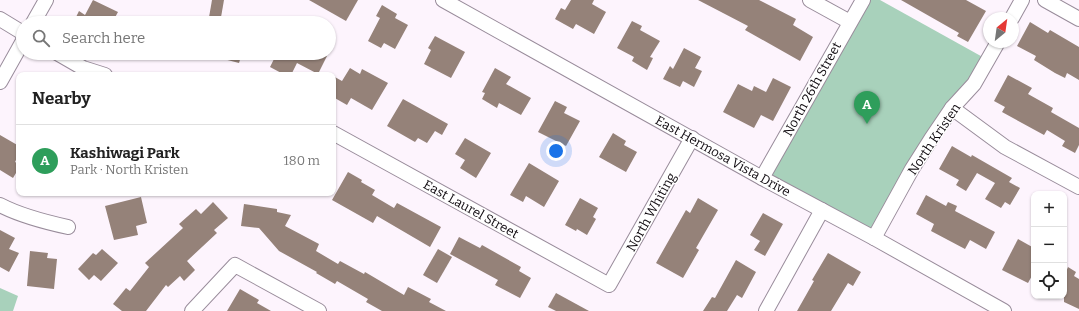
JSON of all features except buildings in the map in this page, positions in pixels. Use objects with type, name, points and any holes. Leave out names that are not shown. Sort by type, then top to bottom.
[{"type":"street","points":[[37,16],[46,0]]},
{"type":"street","name":"East Hermosa Vista Drive","points":[[443,0],[1004,311]]},
{"type":"street","points":[[810,0],[850,22]]},
{"type":"street","name":"North 26th Street","points":[[762,178],[863,0]]},
{"type":"street","points":[[1015,12],[1022,0]]},
{"type":"street","points":[[1044,0],[1079,19]]},
{"type":"street","points":[[0,19],[16,29]]},
{"type":"street","name":"North Kristen","points":[[874,238],[912,169],[931,139],[952,108],[974,84],[995,48]]},
{"type":"street","points":[[0,82],[16,53]]},
{"type":"street","points":[[69,60],[83,68],[96,72]]},
{"type":"street","points":[[952,108],[1006,147],[1079,187]]},
{"type":"street","name":"East Laurel Street","points":[[336,135],[609,286]]},
{"type":"street","name":"North Whiting","points":[[609,286],[692,138]]},
{"type":"street","points":[[0,205],[18,213],[68,227]]},
{"type":"street","points":[[766,311],[822,210]]},
{"type":"street","points":[[192,311],[235,265],[319,311]]},
{"type":"green space","points":[[863,0],[880,0],[988,60],[874,238],[762,178]]},
{"type":"green space","points":[[0,288],[18,296],[13,311],[0,311]]},
{"type":"place","name":"Kashiwagi Park","points":[[867,124]]}]
